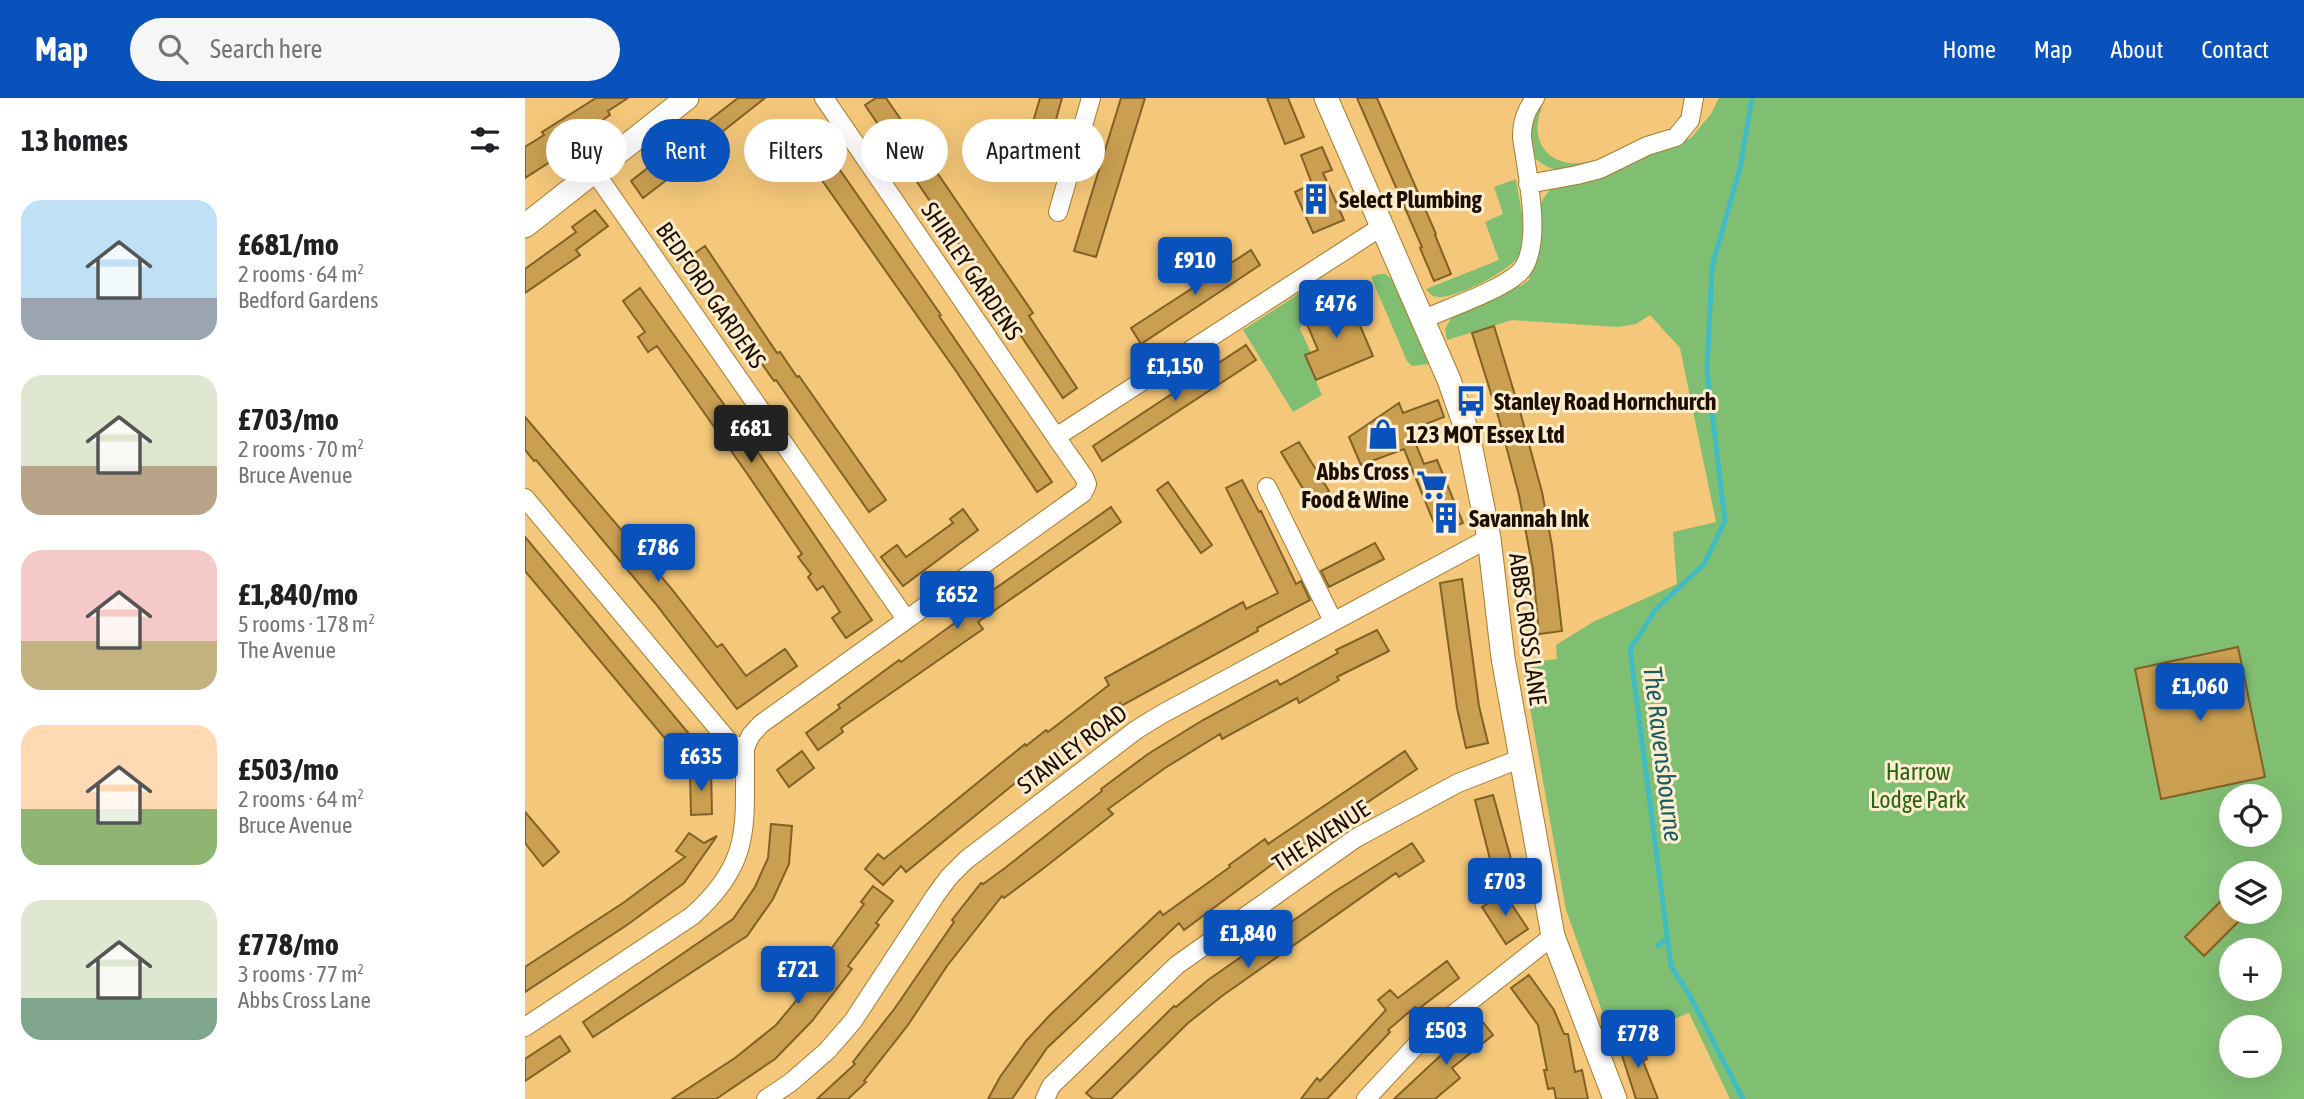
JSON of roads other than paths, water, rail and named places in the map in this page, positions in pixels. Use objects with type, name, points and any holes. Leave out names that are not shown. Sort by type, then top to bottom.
[{"type":"street","points":[[627,145],[687,98]]},
{"type":"street","name":"SHIRLEY GARDENS","points":[[824,98],[1087,484],[1083,493],[905,620]]},
{"type":"street","points":[[1058,212],[1091,98]]},
{"type":"street","name":"ABBS CROSS LANE","points":[[1326,98],[1449,380],[1468,434],[1489,538],[1503,658],[1553,936],[1615,1099]]},
{"type":"street","points":[[1422,320],[1517,275],[1524,266],[1530,253],[1532,233],[1521,137],[1522,123],[1535,98]]},
{"type":"street","points":[[1528,184],[1577,176],[1599,169],[1647,146],[1676,137],[1690,120],[1694,98]]},
{"type":"street","points":[[525,226],[580,182]]},
{"type":"street","name":"BEDFORD GARDENS","points":[[602,182],[905,620]]},
{"type":"street","points":[[1056,437],[1381,226]]},
{"type":"street","points":[[1267,488],[1333,621]]},
{"type":"street","points":[[525,498],[731,744],[745,748]]},
{"type":"street","name":"STANLEY ROAD","points":[[766,1099],[790,1083],[827,1051],[853,1021],[935,896],[966,860],[1136,730],[1489,538]]},
{"type":"street","points":[[525,1027],[692,916],[711,900],[726,880],[737,858],[744,831],[745,748],[751,735],[761,724],[905,620]]},
{"type":"street","name":"THE AVENUE","points":[[1045,1099],[1051,1086],[1188,957],[1356,838],[1458,783],[1522,758]]},
{"type":"street","points":[[1366,1099],[1422,1039],[1553,936]]},
{"type":"waterway","name":"The Ravensbourne","points":[[1743,1099],[1690,996],[1671,966],[1630,649],[1656,609],[1704,564],[1725,521],[1707,370],[1712,267],[1740,168],[1752,98]]},
{"type":"waterway","points":[[1658,946],[1668,937]]},
{"type":"place","name":"Select Plumbing","points":[[1316,199]]},
{"type":"place","name":"Stanley Road Hornchurch","points":[[1471,401]]},
{"type":"place","name":"123 MOT Essex Ltd","points":[[1383,434]]},
{"type":"place","name":"Abbs Cross Food & Wine","points":[[1432,485]]},
{"type":"place","name":"Savannah Ink","points":[[1446,518]]},
{"type":"park label","name":"Harrow Lodge Park","points":[[1918,785]]}]
